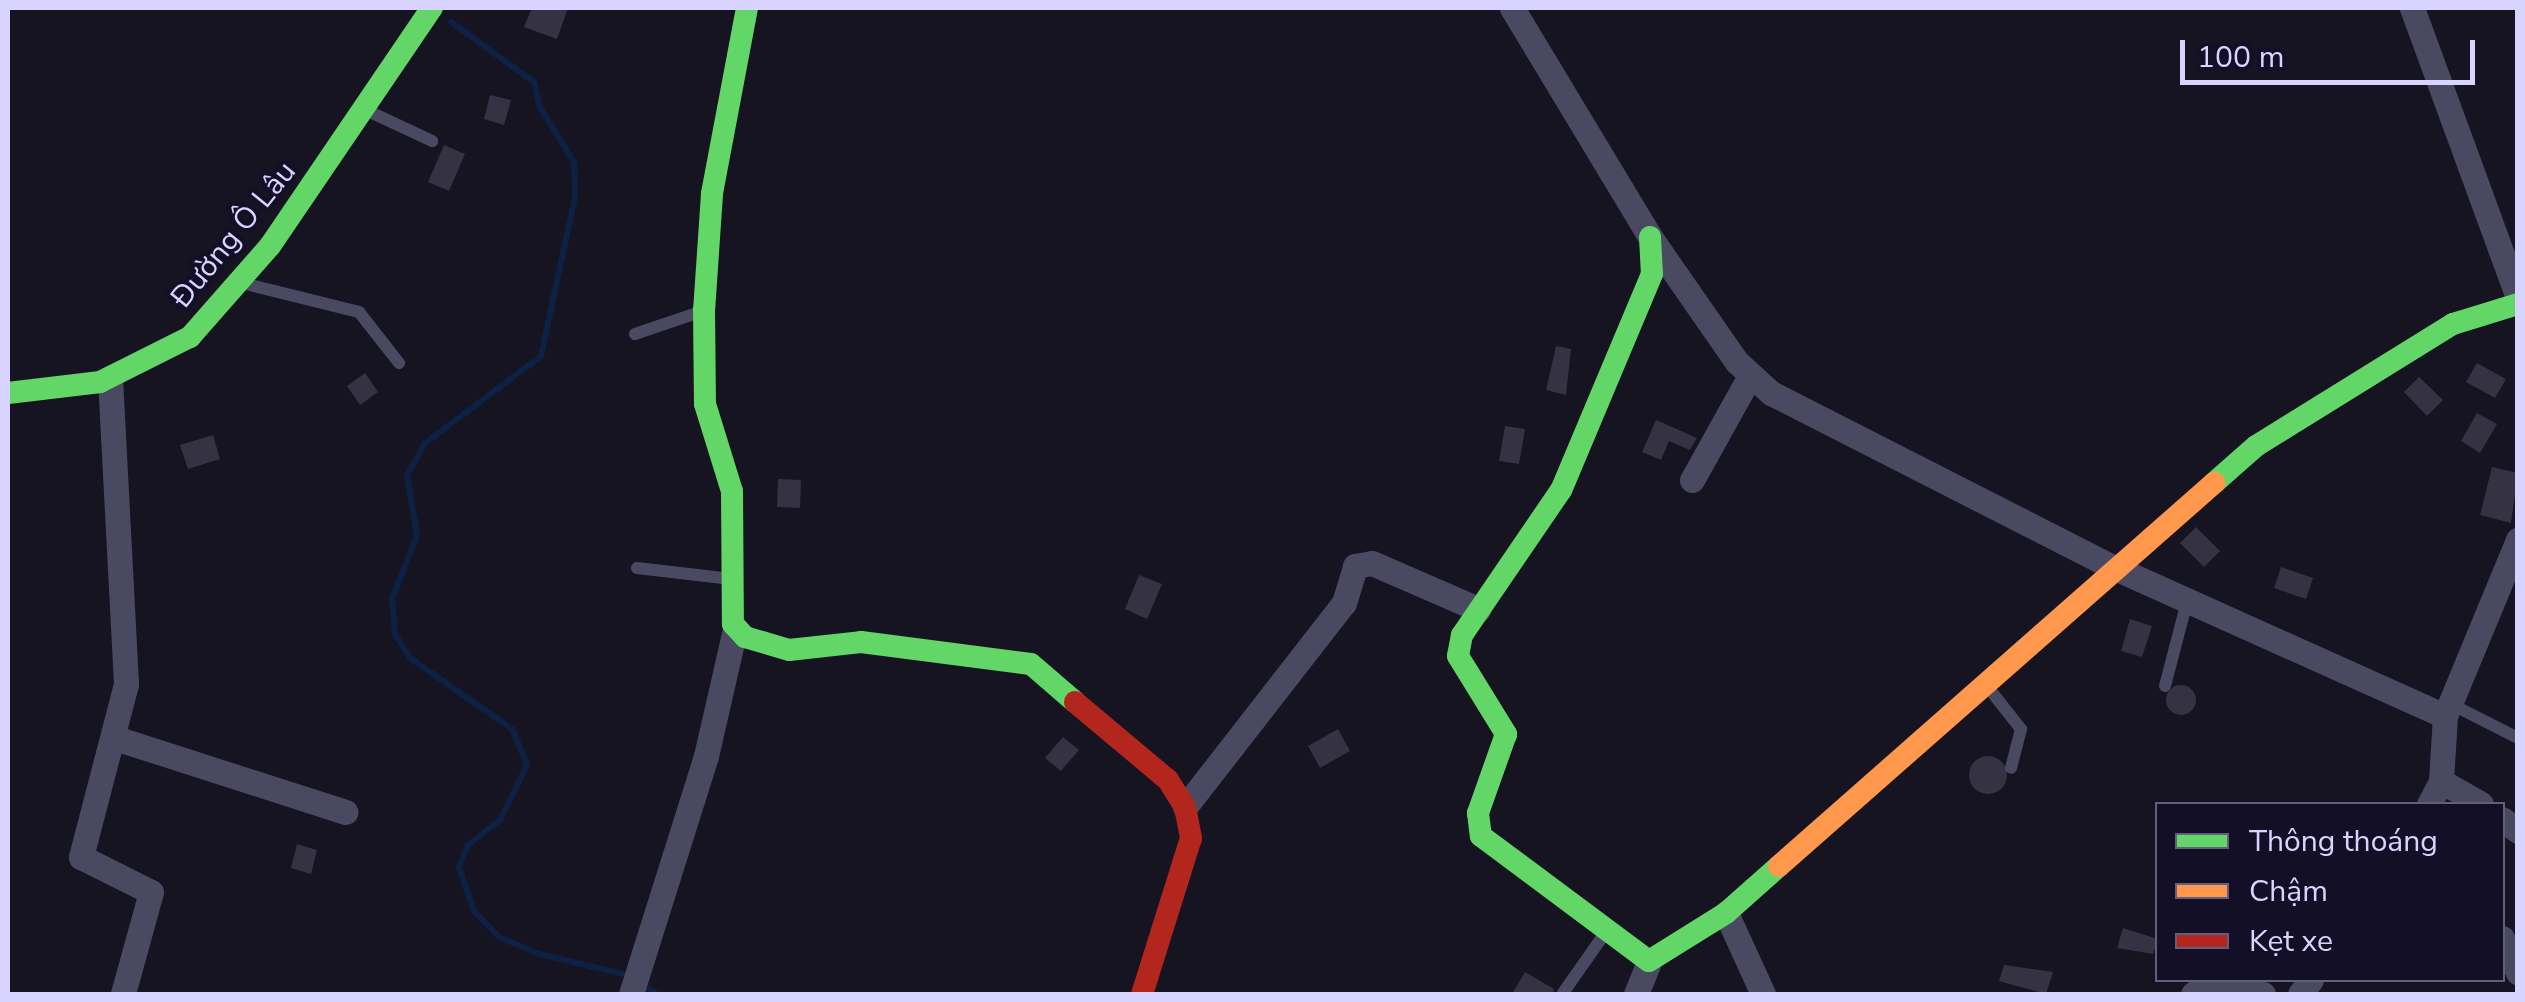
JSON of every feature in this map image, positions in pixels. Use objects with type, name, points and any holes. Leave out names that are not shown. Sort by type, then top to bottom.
[{"type":"street","name":"Đường Ô Lâu","points":[[8,393],[110,378],[190,337],[240,282],[368,111],[432,8]]},
{"type":"street","points":[[631,994],[706,756],[735,629],[732,492],[707,419],[704,310],[719,146],[747,8]]},
{"type":"street","points":[[1512,8],[1650,238],[1750,376],[1791,405],[2113,566],[2447,710]]},
{"type":"street","points":[[1636,994],[1648,961],[1726,913],[1986,684],[2113,566],[2256,446],[2453,324],[2518,301],[2412,8]]},
{"type":"street","points":[[1648,961],[1605,933],[1478,830],[1506,742],[1458,656],[1478,609],[1561,490],[1652,274],[1650,238]]},
{"type":"street","points":[[1692,480],[1750,376]]},
{"type":"street","points":[[110,378],[127,666],[115,738],[81,857],[151,892],[123,994]]},
{"type":"street","points":[[2429,802],[2441,781],[2447,710],[2518,540]]},
{"type":"street","points":[[1185,807],[1344,603],[1356,566],[1372,563],[1478,609]]},
{"type":"street","points":[[735,629],[789,650],[861,642],[1031,664],[1168,780],[1185,807],[1189,853],[1142,994]]},
{"type":"street","points":[[115,738],[345,812]]},
{"type":"street","points":[[2441,781],[2478,802]]},
{"type":"street","points":[[1726,913],[1763,994]]},
{"type":"street","points":[[2505,944],[2518,972]]},
{"type":"street","points":[[2218,982],[2263,994]]},
{"type":"lane","points":[[368,111],[432,141]]},
{"type":"lane","points":[[240,282],[359,312],[399,363]]},
{"type":"lane","points":[[635,334],[704,310]]},
{"type":"lane","points":[[637,568],[731,579]]},
{"type":"lane","points":[[2165,686],[2188,598]]},
{"type":"lane","points":[[1986,684],[2021,730],[2011,768]]},
{"type":"lane","points":[[2447,710],[2518,738]]},
{"type":"lane","points":[[1563,993],[1605,933]]},
{"type":"building","points":[[532,8],[568,8],[557,39],[524,27]]},
{"type":"building","points":[[490,95],[511,100],[504,125],[484,119]]},
{"type":"building","points":[[444,145],[465,154],[449,191],[428,182]]},
{"type":"building","points":[[1556,346],[1571,349],[1566,395],[1546,390]]},
{"type":"building","points":[[2477,363],[2506,379],[2495,398],[2466,382]]},
{"type":"building","points":[[365,373],[378,392],[360,405],[347,386]]},
{"type":"building","points":[[2419,377],[2443,400],[2427,416],[2404,392]]},
{"type":"building","points":[[2477,413],[2497,424],[2480,453],[2461,441]]},
{"type":"building","points":[[1656,420],[1697,438],[1690,450],[1669,441],[1661,460],[1642,452]]},
{"type":"building","points":[[1505,426],[1525,429],[1519,464],[1499,461]]},
{"type":"building","points":[[213,435],[220,459],[188,469],[180,445]]},
{"type":"building","points":[[2492,467],[2518,473],[2511,523],[2480,515]]},
{"type":"building","points":[[778,479],[801,480],[800,508],[777,507]]},
{"type":"building","points":[[2196,527],[2220,551],[2204,567],[2180,543]]},
{"type":"building","points":[[2281,567],[2313,578],[2306,599],[2274,588]]},
{"type":"building","points":[[1139,575],[1162,584],[1147,619],[1125,609]]},
{"type":"building","points":[[2130,619],[2152,626],[2142,657],[2121,651]]},
{"type":"building","points":[[2181,685],[2192,689],[2196,700],[2192,711],[2181,715],[2170,711],[2166,700],[2170,689]]},
{"type":"building","points":[[1338,729],[1350,751],[1320,768],[1308,746]]},
{"type":"building","points":[[1063,737],[1079,750],[1061,771],[1045,758]]},
{"type":"building","points":[[1988,756],[2001,762],[2007,775],[2001,788],[1988,794],[1975,788],[1969,775],[1975,762]]},
{"type":"building","points":[[297,844],[317,850],[311,874],[291,868]]},
{"type":"building","points":[[2123,928],[2155,938],[2153,954],[2117,948]]},
{"type":"building","points":[[2004,965],[2053,972],[2046,994],[1999,981]]},
{"type":"building","points":[[1525,972],[1554,989],[1553,994],[1512,994]]},
{"type":"waterway","points":[[451,22],[534,82],[540,107],[574,162],[575,197],[541,356],[425,443],[407,475],[417,535],[392,599],[395,634],[410,658],[512,729],[527,765],[500,820],[468,845],[459,867],[474,911],[499,937],[539,954],[623,974]]},
{"type":"waterway","points":[[648,988],[657,994]]},
{"type":"traffic: fast","points":[[8,393],[100,382],[190,337],[270,246],[432,8]]},
{"type":"traffic: fast","points":[[747,8],[712,194],[704,310],[705,404],[732,491],[733,624],[745,637],[789,650],[861,642],[1031,664],[1075,702]]},
{"type":"traffic: fast","points":[[1650,237],[1652,274],[1561,490],[1462,635],[1458,656],[1506,734],[1478,813],[1481,836],[1649,961],[1726,913],[1779,866]]},
{"type":"traffic: fast","points":[[2214,483],[2256,446],[2453,324],[2518,304]]},
{"type":"traffic: slow","points":[[1779,866],[2214,483]]},
{"type":"traffic: jam","points":[[1075,702],[1168,780],[1185,807],[1191,838],[1142,994]]}]
